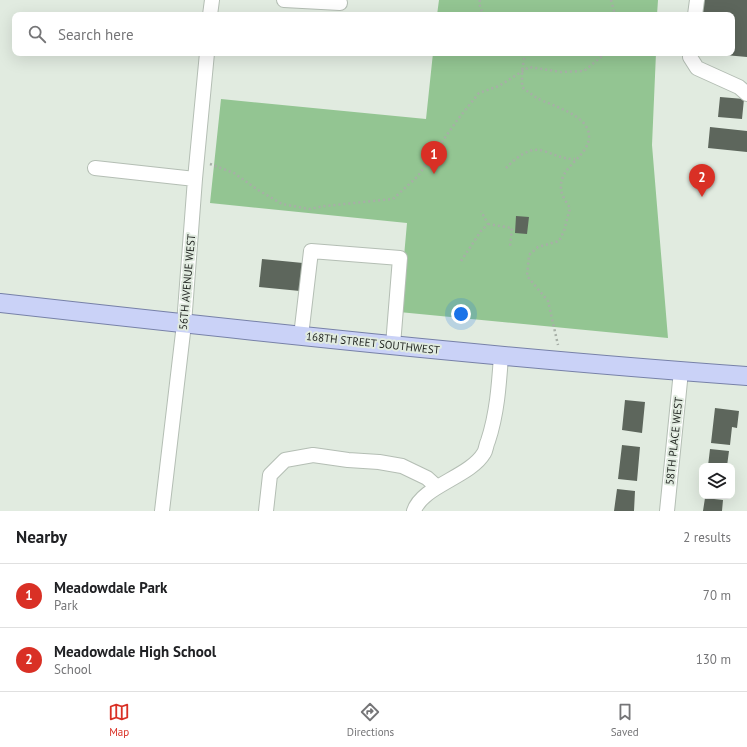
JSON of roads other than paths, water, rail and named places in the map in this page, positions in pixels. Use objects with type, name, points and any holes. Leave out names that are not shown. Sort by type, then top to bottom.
[{"type":"main road","name":"168TH STREET SOUTHWEST","points":[[0,303],[184,324],[501,356],[681,372],[747,376]]},
{"type":"street","points":[[210,12],[212,0]]},
{"type":"street","points":[[284,0],[340,3]]},
{"type":"street","points":[[695,12],[697,0]]},
{"type":"street","name":"56TH AVENUE WEST","points":[[162,511],[184,324],[195,179],[207,56]]},
{"type":"street","points":[[690,56],[697,68],[739,87],[747,94]]},
{"type":"street","points":[[95,168],[195,179]]},
{"type":"street","points":[[301,336],[311,251],[400,258],[393,345]]},
{"type":"street","points":[[414,511],[416,504],[437,487],[468,469],[484,453],[496,409],[501,356]]},
{"type":"street","name":"58TH PLACE WEST","points":[[667,511],[681,372]]},
{"type":"street","points":[[266,511],[270,475],[285,460],[313,455],[402,466],[427,478],[437,487]]},
{"type":"place","name":"Meadowdale Park","points":[[434,174]]},
{"type":"place","name":"Meadowdale High School","points":[[702,197]]}]
